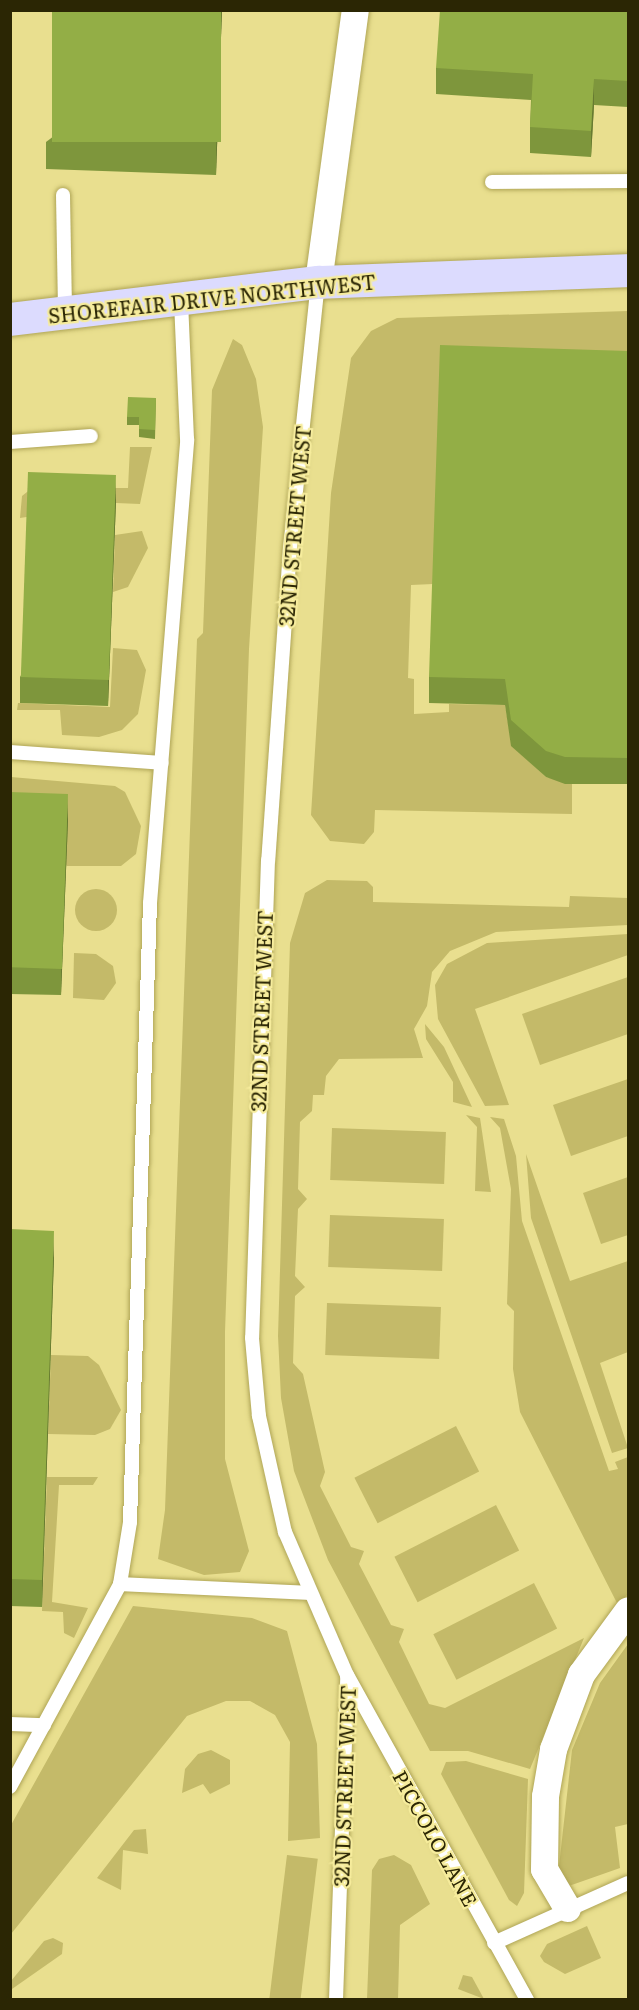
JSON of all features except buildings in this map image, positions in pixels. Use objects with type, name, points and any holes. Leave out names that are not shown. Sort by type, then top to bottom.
[{"type":"street","name":"32ND STREET WEST","points":[[318,282],[355,10]]},
{"type":"street","name":"SHOREFAIR DRIVE NORTHWEST","points":[[10,319],[318,282],[628,270]]},
{"type":"street","points":[[567,1908],[544,1869],[545,1796],[553,1749],[581,1674],[628,1610]]},
{"type":"lane","points":[[492,182],[628,181]]},
{"type":"lane","points":[[63,195],[65,313]]},
{"type":"lane","name":"32ND STREET WEST","points":[[318,282],[290,549],[268,860],[252,1338],[273,1493],[310,1593],[347,1675],[336,2000]]},
{"type":"lane","points":[[10,1787],[120,1584],[130,1522],[150,903],[187,439],[181,299]]},
{"type":"lane","points":[[10,442],[91,436]]},
{"type":"lane","points":[[10,752],[162,763]]},
{"type":"lane","points":[[120,1584],[310,1593]]},
{"type":"lane","name":"PICCOLO LANE","points":[[347,1675],[527,2000]]},
{"type":"lane","points":[[10,1724],[44,1725]]},
{"type":"lane","points":[[494,1943],[567,1908],[628,1883]]},
{"type":"shaded area","points":[[628,311],[628,377],[433,584],[411,585],[408,678],[414,679],[414,714],[449,712],[449,704],[505,705],[512,746],[546,777],[572,783],[572,814],[375,810],[374,832],[364,844],[330,841],[311,815],[331,493],[351,358],[371,331],[397,318]]},
{"type":"shaded area","points":[[233,339],[242,345],[256,379],[263,427],[249,649],[225,1332],[225,1459],[249,1551],[240,1572],[204,1575],[158,1559],[165,1510],[197,639],[203,633],[212,390]]},
{"type":"shaded area","points":[[130,447],[152,447],[140,504],[116,503],[20,518],[22,496],[32,488],[128,488]]},
{"type":"shaded area","points":[[142,531],[148,548],[128,587],[113,592],[115,535]]},
{"type":"shaded area","points":[[113,648],[137,650],[146,670],[138,714],[122,730],[99,737],[62,735],[60,710],[17,710],[18,703],[110,707]]},
{"type":"shaded area","points":[[11,777],[115,786],[125,792],[141,826],[136,854],[121,866],[67,866],[11,819]]},
{"type":"shaded area","points":[[327,880],[367,881],[373,887],[373,902],[569,907],[570,896],[628,898],[628,925],[496,932],[450,951],[432,972],[427,1006],[414,1029],[423,1058],[339,1059],[326,1076],[324,1095],[313,1095],[312,1111],[300,1122],[298,1189],[307,1199],[298,1209],[295,1276],[305,1287],[295,1296],[293,1363],[303,1374],[325,1472],[320,1486],[351,1547],[364,1551],[359,1564],[391,1625],[404,1629],[399,1642],[429,1704],[445,1708],[584,1638],[530,1769],[468,1751],[430,1751],[328,1560],[294,1471],[281,1398],[278,1336],[290,943],[305,893]]},
{"type":"shaded area","points":[[96,889],[104,890],[111,895],[116,902],[116,918],[111,925],[104,930],[96,931],[88,930],[81,925],[76,918],[75,910],[76,902],[81,895],[88,890]]},
{"type":"shaded area","points":[[628,934],[628,955],[475,1009],[509,1105],[485,1106],[438,1019],[435,985],[447,964],[487,943]]},
{"type":"shaded area","points":[[74,953],[96,954],[113,966],[116,983],[104,1000],[73,998]]},
{"type":"shaded area","points":[[628,977],[628,1034],[540,1065],[522,1014]]},
{"type":"shaded area","points":[[425,1024],[444,1047],[472,1107],[453,1102],[453,1082],[426,1039]]},
{"type":"shaded area","points":[[628,1079],[628,1136],[571,1156],[553,1105]]},
{"type":"shaded area","points":[[466,1115],[480,1118],[491,1192],[475,1191],[477,1127]]},
{"type":"shaded area","points":[[490,1117],[504,1119],[516,1156],[522,1221],[609,1471],[618,1469],[615,1462],[628,1457],[628,1594],[618,1605],[520,1412],[513,1369],[514,1311],[507,1304],[511,1189],[500,1128]]},
{"type":"shaded area","points":[[332,1128],[446,1132],[444,1184],[330,1180]]},
{"type":"shaded area","points":[[526,1154],[570,1281],[628,1261],[628,1352],[600,1363],[628,1448],[612,1453],[531,1218]]},
{"type":"shaded area","points":[[628,1177],[628,1235],[601,1244],[583,1193]]},
{"type":"shaded area","points":[[330,1215],[444,1219],[442,1271],[328,1267]]},
{"type":"shaded area","points":[[327,1303],[441,1307],[439,1359],[325,1355]]},
{"type":"shaded area","points":[[51,1355],[88,1356],[99,1365],[121,1410],[110,1429],[95,1435],[48,1434]]},
{"type":"shaded area","points":[[456,1426],[479,1471],[378,1523],[354,1478]]},
{"type":"shaded area","points":[[47,1477],[98,1477],[93,1485],[59,1485],[52,1602],[88,1608],[74,1638],[64,1633],[63,1612],[42,1611]]},
{"type":"shaded area","points":[[496,1505],[519,1550],[418,1602],[394,1557]]},
{"type":"shaded area","points":[[534,1583],[557,1628],[456,1680],[433,1634]]},
{"type":"shaded area","points":[[133,1606],[252,1618],[287,1631],[317,1744],[320,1838],[288,1841],[290,1742],[275,1715],[250,1701],[226,1701],[187,1716],[11,1934],[11,1825]]},
{"type":"shaded area","points":[[628,1644],[628,1824],[615,1827],[620,1868],[566,1887],[558,1875],[572,1750],[600,1683]]},
{"type":"shaded area","points":[[211,1750],[230,1760],[230,1784],[210,1794],[203,1784],[182,1793],[185,1769],[198,1754]]},
{"type":"shaded area","points":[[466,1761],[528,1779],[524,1893],[517,1906],[509,1900],[441,1774],[446,1762]]},
{"type":"shaded area","points":[[146,1829],[148,1854],[123,1850],[121,1890],[97,1878],[134,1830]]},
{"type":"shaded area","points":[[287,1855],[318,1859],[300,2000],[269,1998]]},
{"type":"shaded area","points":[[394,1855],[411,1865],[430,1904],[400,1925],[398,1999],[367,1999],[372,1870],[379,1859]]},
{"type":"shaded area","points":[[587,1926],[601,1958],[565,1974],[544,1962],[540,1956],[547,1944]]},
{"type":"shaded area","points":[[53,1938],[63,1943],[62,1954],[12,1989],[11,1981],[44,1941]]},
{"type":"shaded area","points":[[463,1975],[472,1977],[484,1999],[458,1989]]}]
